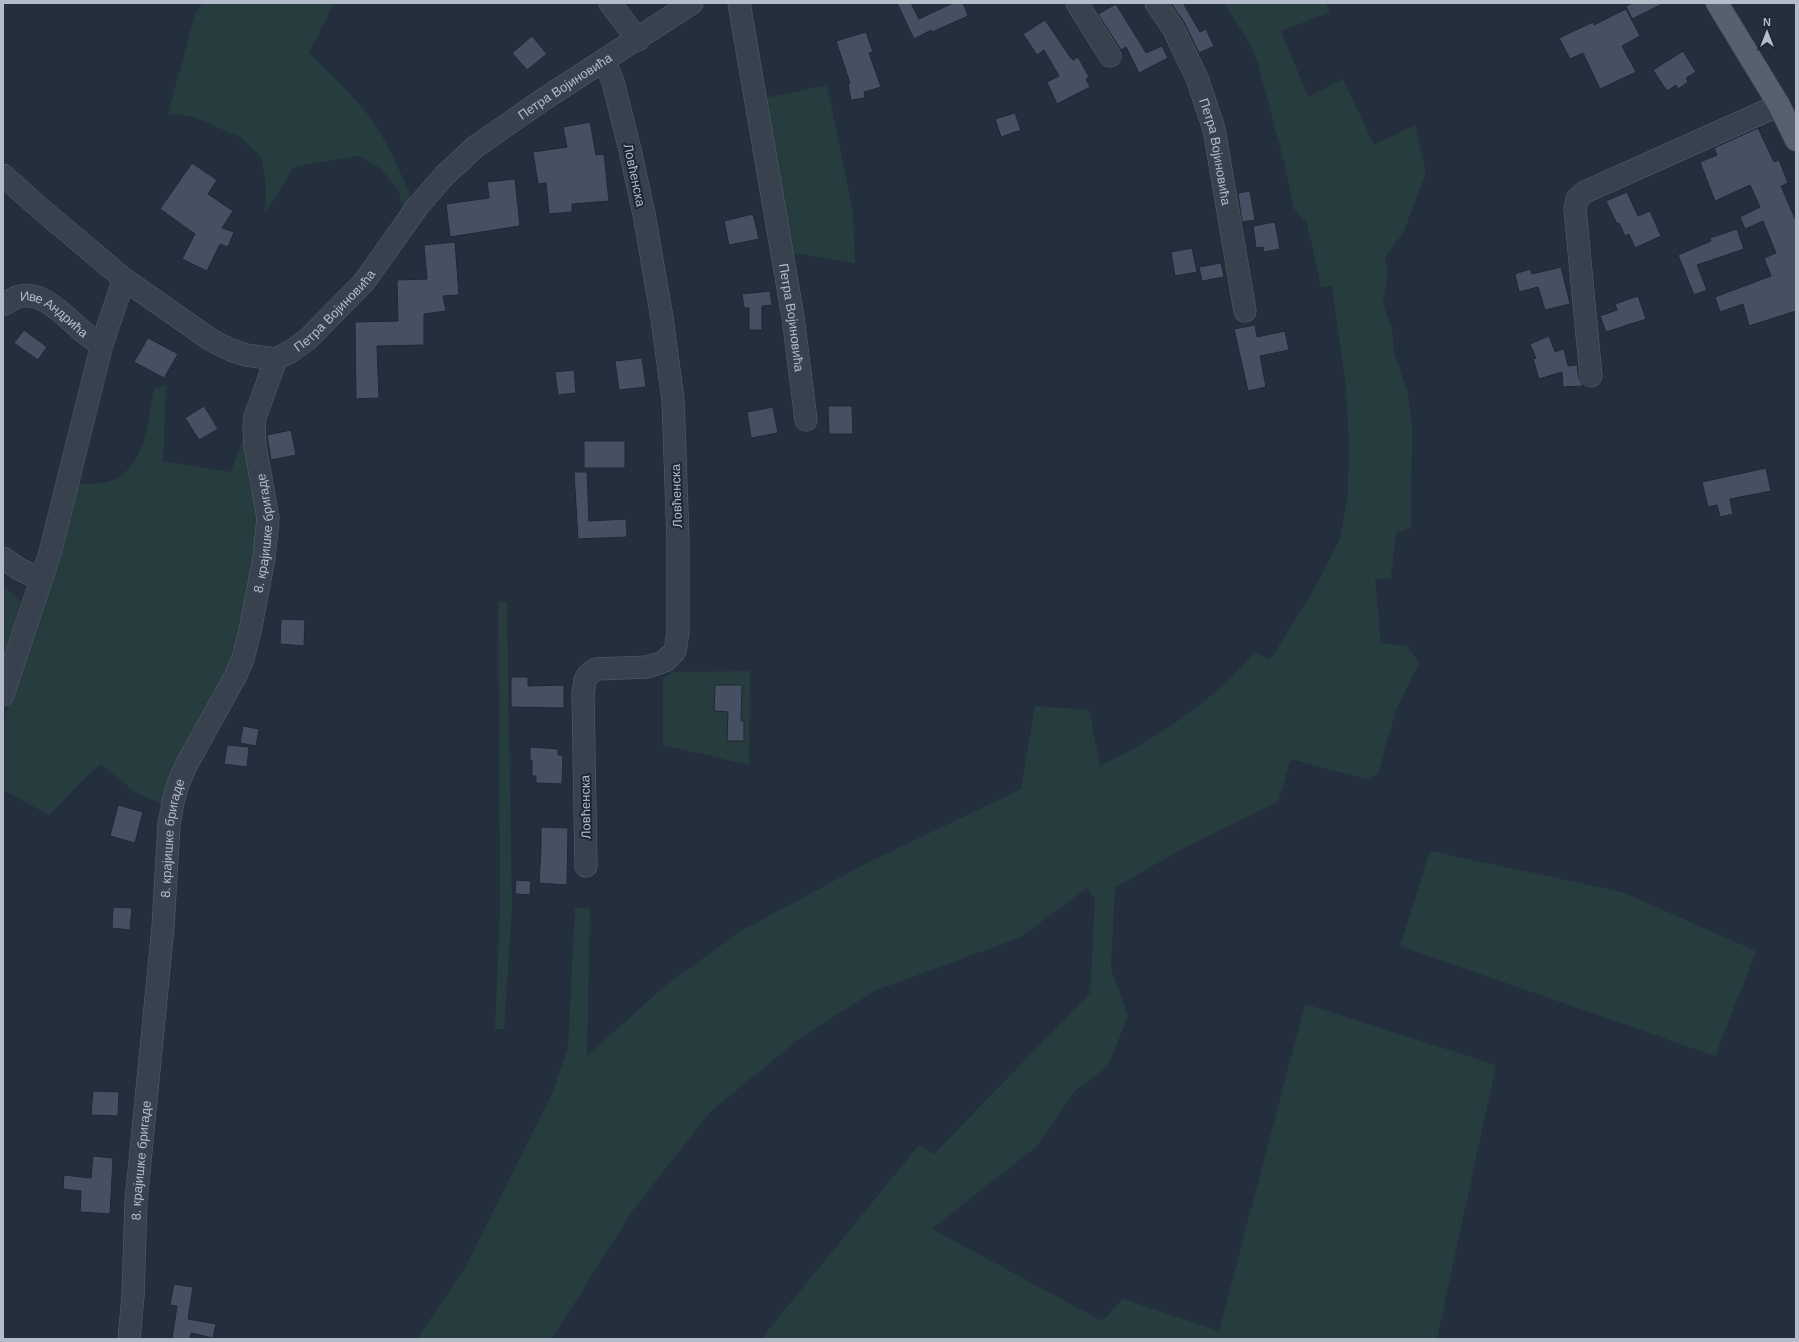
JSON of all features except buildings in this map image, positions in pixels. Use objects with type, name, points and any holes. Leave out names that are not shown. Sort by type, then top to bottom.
[{"type":"main road","points":[[1717,3],[1779,105],[1796,140]]},
{"type":"street","points":[[610,3],[638,40]]},
{"type":"street","name":"Петра Војиновића","points":[[276,359],[290,352],[308,338],[364,282],[418,206],[444,176],[475,147],[692,3]]},
{"type":"street","name":"Петра Војиновића","points":[[739,3],[793,317],[806,420]]},
{"type":"street","points":[[1077,3],[1110,56]]},
{"type":"street","name":"Петра Војиновића","points":[[1156,3],[1173,28],[1197,78],[1214,129],[1245,311]]},
{"type":"street","name":"Ловћенска","points":[[586,866],[583,694],[585,680],[591,672],[602,668],[648,666],[665,662],[675,651],[678,632],[678,539],[673,400],[662,318],[644,214],[620,112],[605,61]]},
{"type":"street","points":[[1591,376],[1575,209],[1577,198],[1585,192],[1779,105]]},
{"type":"street","points":[[3,175],[124,279],[211,340],[231,350],[276,359]]},
{"type":"street","points":[[3,695],[50,553],[102,344],[124,279]]},
{"type":"street","name":"Иве Андрића","points":[[3,305],[17,297],[35,297],[52,305],[91,338],[102,344]]},
{"type":"street","name":"8. крајишке бригаде","points":[[129,1339],[133,1296],[136,1202],[163,927],[169,824],[179,781],[235,677],[243,658],[250,631],[264,558],[268,518],[255,445],[254,423],[276,359]]},
{"type":"street","points":[[3,558],[19,569],[40,580]]},
{"type":"green space","points":[[203,3],[334,3],[309,53],[352,96],[375,125],[391,153],[413,202],[403,212],[399,191],[380,168],[358,156],[294,167],[265,213],[266,186],[261,157],[240,137],[192,116],[168,114],[195,14]]},
{"type":"green space","points":[[1224,3],[1325,3],[1331,12],[1281,31],[1308,97],[1343,79],[1374,145],[1415,125],[1426,173],[1404,231],[1385,258],[1388,271],[1383,304],[1392,328],[1394,353],[1407,390],[1412,425],[1411,528],[1396,532],[1391,578],[1375,580],[1381,643],[1407,646],[1419,663],[1396,710],[1378,774],[1366,779],[1291,759],[1278,802],[1178,851],[1115,888],[1111,969],[1128,1016],[1108,1066],[1075,1091],[1037,1146],[932,1229],[1102,1321],[1123,1299],[1219,1331],[1305,1004],[1496,1065],[1437,1339],[761,1339],[919,1145],[934,1154],[1090,993],[1095,899],[1087,888],[1019,938],[874,991],[798,1040],[711,1111],[633,1210],[552,1339],[417,1339],[466,1266],[552,1094],[568,1047],[575,908],[590,907],[587,1056],[666,985],[741,931],[865,864],[1021,789],[1035,706],[1089,710],[1100,766],[1149,740],[1195,709],[1227,681],[1255,652],[1270,660],[1312,593],[1340,539],[1348,494],[1349,442],[1346,388],[1332,286],[1321,287],[1307,223],[1294,209],[1284,162],[1258,64],[1250,44]]},
{"type":"green space","points":[[827,85],[853,212],[855,263],[789,252],[765,98]]},
{"type":"green space","points":[[166,385],[163,461],[231,472],[247,428],[262,538],[242,641],[164,804],[136,793],[101,764],[90,773],[49,815],[3,790],[3,725],[70,484],[103,483],[113,480],[124,473],[139,453],[144,441],[154,389]]},
{"type":"green space","points":[[3,585],[21,602],[3,663]]},
{"type":"green space","points":[[498,602],[507,602],[512,908],[504,1029],[495,1029],[500,908]]},
{"type":"green space","points":[[750,671],[749,765],[663,745],[663,678],[674,672]]},
{"type":"green space","points":[[1430,851],[1622,892],[1756,951],[1715,1056],[1400,946]]}]
